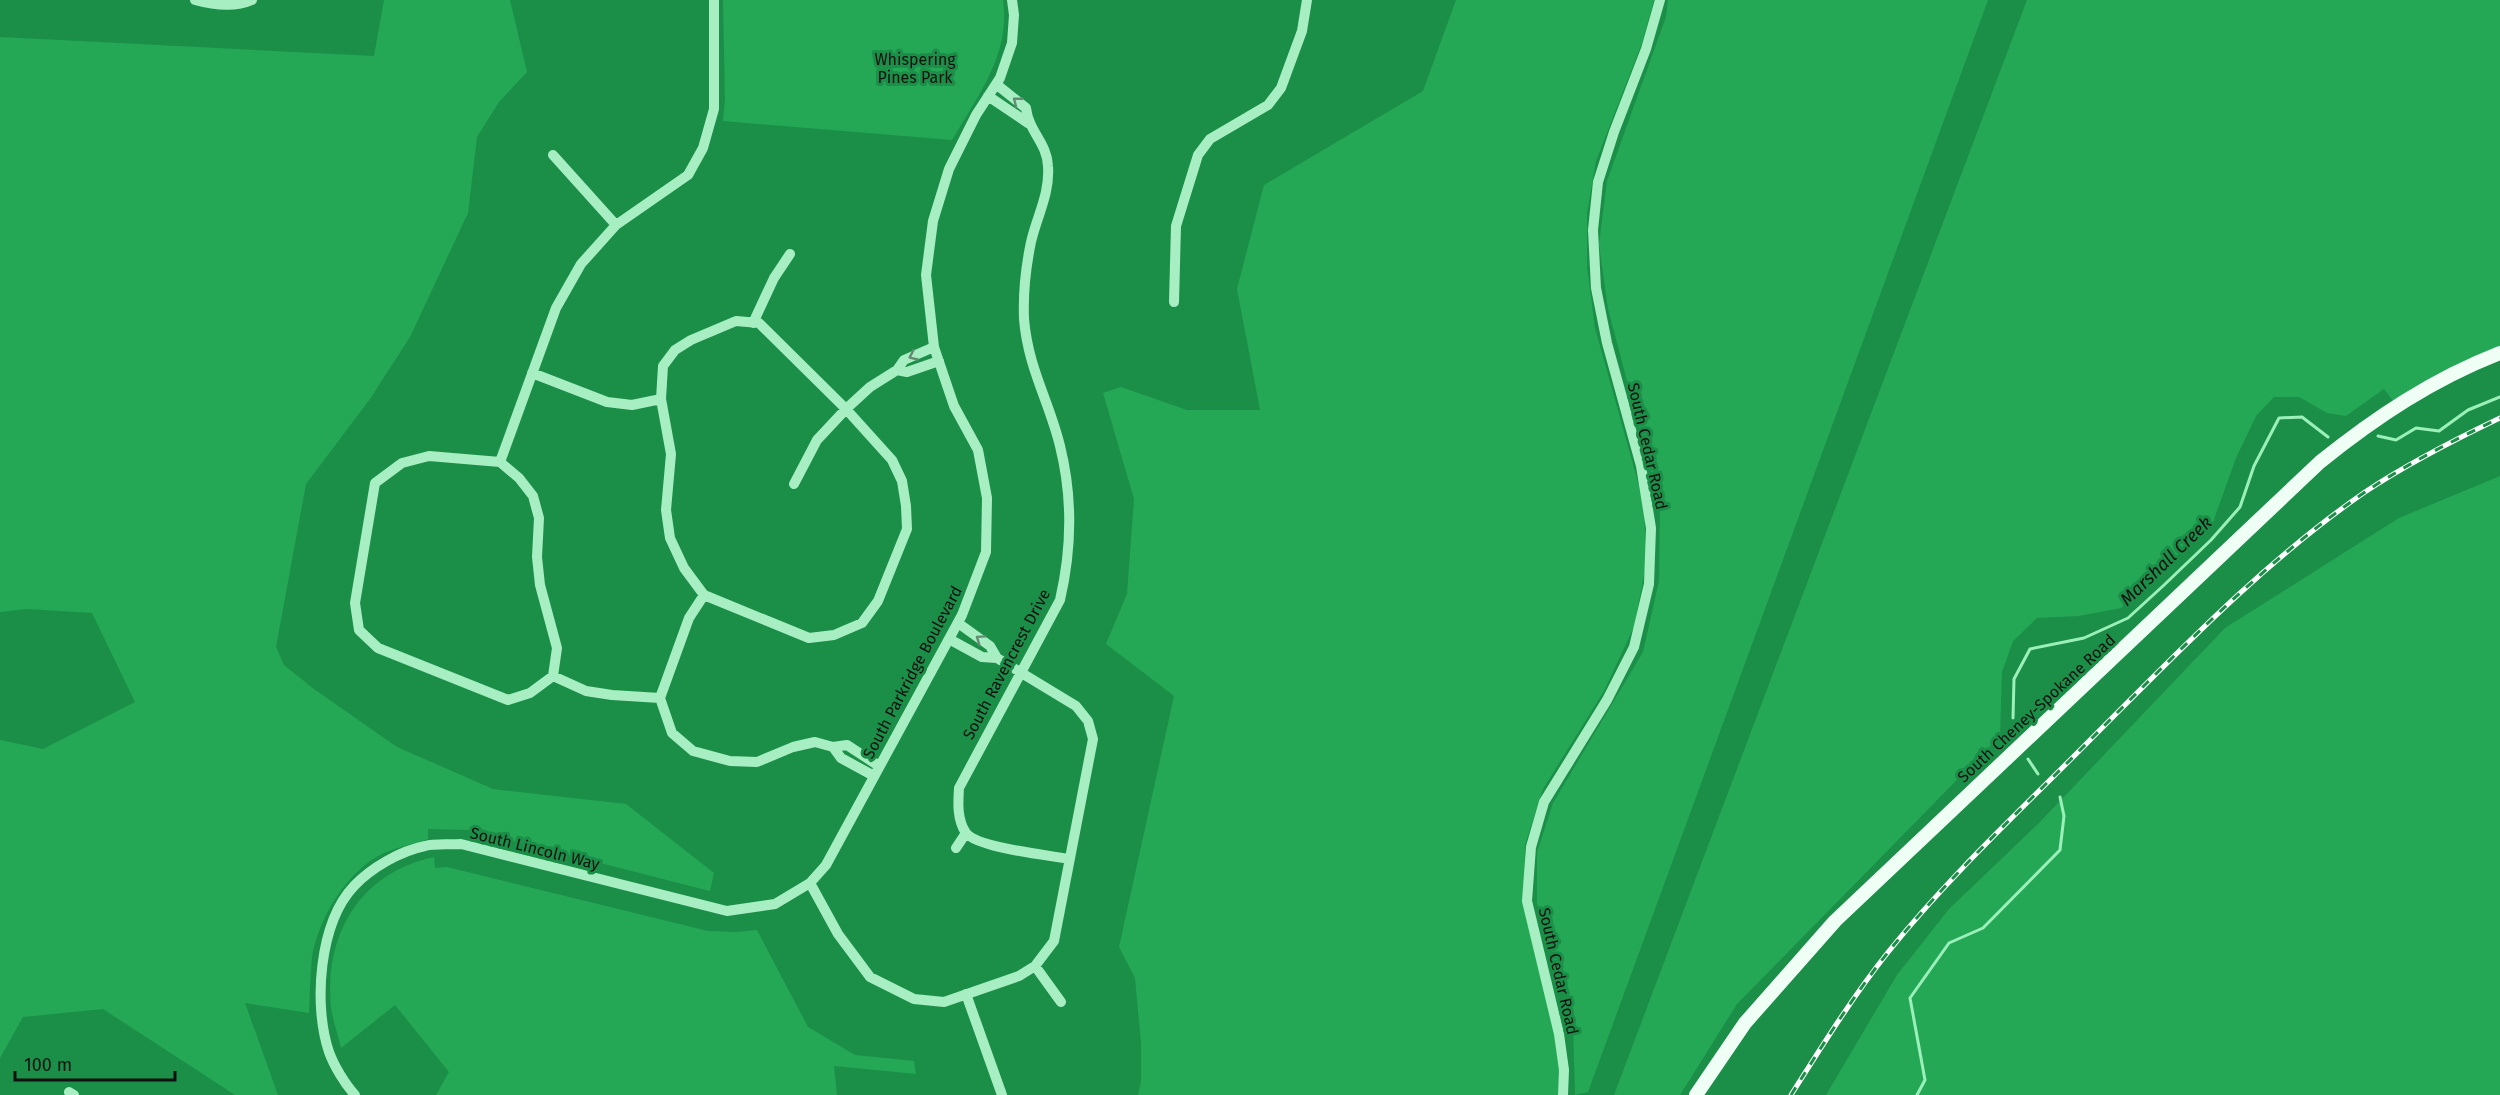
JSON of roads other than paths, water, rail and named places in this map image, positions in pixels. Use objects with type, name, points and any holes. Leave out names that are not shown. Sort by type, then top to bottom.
[{"type":"main road","name":"South Cheney-Spokane Road","points":[[1696,1095],[1745,1023],[1835,921],[2320,462],[2358,432],[2427,386],[2500,353]]},
{"type":"street","points":[[195,0],[213,5],[243,4],[252,0]]},
{"type":"street","points":[[500,462],[556,308],[581,264],[616,225],[688,175],[703,148],[714,109],[714,0]]},
{"type":"street","name":"South Parkridge Boulevard","points":[[877,771],[958,623],[986,552],[987,498],[978,450],[954,406],[934,347],[926,275],[933,220],[949,169],[976,115],[996,84],[1012,43],[1014,15],[1012,0]]},
{"type":"street","points":[[1174,302],[1176,226],[1198,155],[1210,139],[1268,105],[1281,88],[1302,31],[1307,0]]},
{"type":"street","name":"South Cedar Road","points":[[1563,1095],[1564,1070],[1559,1034],[1527,901],[1531,847],[1544,802],[1607,700],[1634,647],[1649,585],[1651,528],[1641,466],[1607,343],[1596,288],[1593,230],[1598,182],[1614,132],[1646,49],[1660,0]]},
{"type":"street","name":"South Ravencrest Drive","points":[[966,833],[957,810],[959,788],[1060,600],[1067,569],[1070,535],[1069,495],[1060,445],[1030,362],[1024,317],[1026,272],[1032,240],[1047,194],[1048,165],[1043,145],[1028,123],[1026,108],[996,84]]},
{"type":"street","name":"South Ravencrest Drive","points":[[988,96],[1028,123]]},
{"type":"street","points":[[554,155],[616,225]]},
{"type":"street","points":[[753,323],[774,278],[790,254]]},
{"type":"street","points":[[736,321],[753,323],[759,323],[846,409],[892,460],[902,481],[907,529],[878,601],[862,623],[834,635],[809,638],[704,595],[684,568],[670,538],[666,510],[671,454],[661,399],[663,366],[675,350],[692,340],[736,321]]},
{"type":"street","points":[[794,484],[817,440],[846,409],[870,387],[897,370],[904,360],[934,347]]},
{"type":"street","points":[[897,370],[907,372],[939,361]]},
{"type":"street","points":[[532,373],[607,402],[632,405],[661,399]]},
{"type":"street","points":[[429,456],[500,462],[519,478],[533,496],[539,518],[537,557],[540,585],[557,648],[552,676],[530,693],[508,700],[378,648],[359,630],[355,603],[375,483],[402,464],[429,456]]},
{"type":"street","points":[[704,595],[689,618],[660,698],[672,733],[693,751],[730,761],[757,762],[793,747],[815,742],[833,747],[841,758],[877,771]]},
{"type":"street","points":[[958,623],[990,646],[997,658]]},
{"type":"street","points":[[810,884],[838,934],[870,977],[914,999],[944,1002],[1018,976],[1035,966],[1054,941],[1093,740],[1088,721],[1076,706],[997,658],[982,657],[949,639]]},
{"type":"street","points":[[552,676],[586,691],[660,698]]},
{"type":"street","name":"South Lincoln Way","points":[[354,1095],[329,1053],[321,1014],[322,969],[332,920],[354,886],[390,859],[425,846],[461,844],[727,911],[774,904],[810,884],[826,865],[877,771]]},
{"type":"street","points":[[956,848],[966,833],[978,843],[1070,859]]},
{"type":"street","points":[[1035,966],[1061,1002]]},
{"type":"street","points":[[966,994],[1002,1095]]},
{"type":"waterway","name":"Marshall Creek","points":[[2378,436],[2396,440],[2416,428],[2439,431],[2468,410],[2500,397]]},
{"type":"waterway","name":"Marshall Creek","points":[[2013,718],[2014,679],[2030,649],[2084,638],[2128,618],[2163,586],[2211,540],[2240,507],[2254,466],[2279,418],[2302,417],[2328,437]]},
{"type":"waterway","name":"Marshall Creek","points":[[2028,759],[2038,774]]},
{"type":"waterway","name":"Marshall Creek","points":[[1917,1095],[1925,1080],[1910,998],[1949,943],[1983,928],[2060,850],[2064,816],[2060,797]]},
{"type":"railway","points":[[1791,1095],[1863,986],[1913,922],[1989,840],[2191,639],[2293,547],[2365,492],[2431,453],[2500,418]]},
{"type":"park label","name":"Whispering Pines Park","points":[[915,68]]}]
